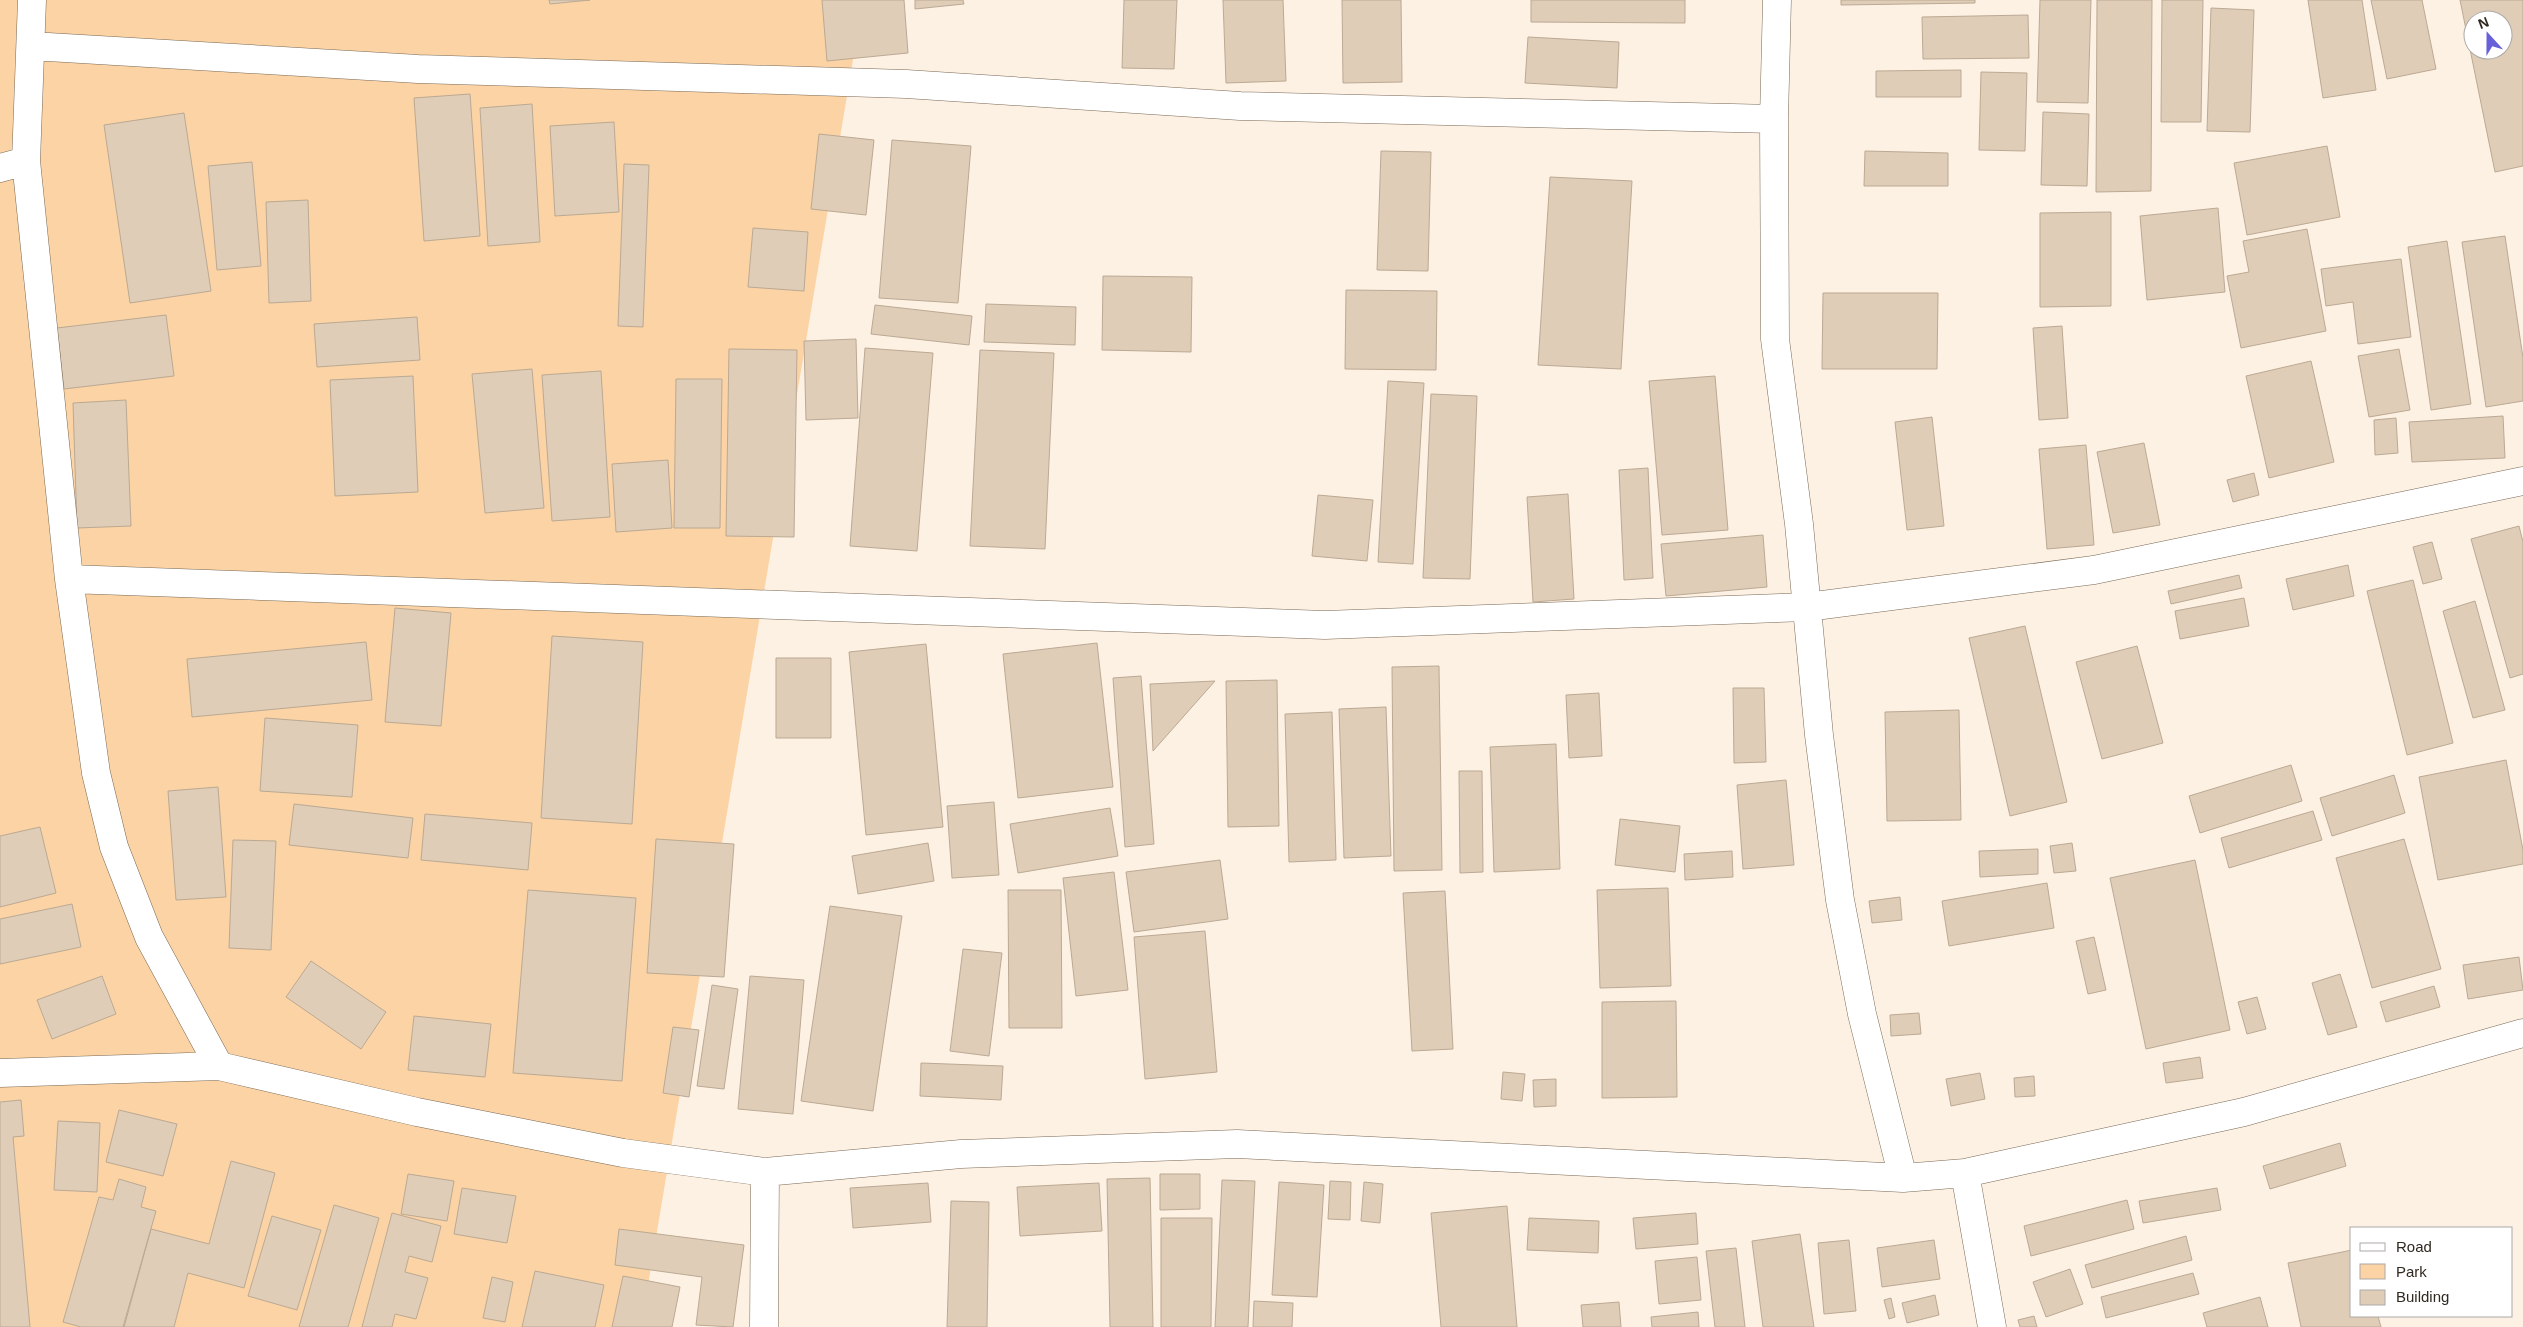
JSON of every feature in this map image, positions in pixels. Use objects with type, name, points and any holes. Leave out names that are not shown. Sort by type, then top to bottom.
[{"type":"street","points":[[32,0],[26,161],[69,579],[96,773],[114,847],[149,937],[219,1066]]},
{"type":"street","points":[[1777,0],[1774,119],[1775,339],[1807,607],[1818,725],[1840,900],[1862,1014],[1903,1178]]},
{"type":"street","points":[[31,46],[418,69],[906,84],[1240,106],[1774,119]]},
{"type":"street","points":[[0,168],[26,161]]},
{"type":"street","points":[[69,579],[1325,626],[1807,607],[2094,570],[2523,480]]},
{"type":"street","points":[[0,1072],[219,1066],[417,1112],[623,1153],[765,1172],[961,1154],[1237,1144],[1903,1178],[1965,1173],[2244,1112],[2523,1033]]},
{"type":"street","points":[[764,1327],[765,1172]]},
{"type":"street","points":[[1965,1173],[1992,1327]]},
{"type":"green space","points":[[0,0],[863,0],[641,1327],[0,1327]]},
{"type":"building","points":[[549,0],[590,0],[550,4]]},
{"type":"building","points":[[822,0],[904,0],[908,53],[827,61]]},
{"type":"building","points":[[915,0],[963,0],[964,4],[915,9]]},
{"type":"building","points":[[1124,0],[1177,0],[1174,69],[1122,68]]},
{"type":"building","points":[[1223,0],[1283,0],[1286,81],[1226,83]]},
{"type":"building","points":[[1342,0],[1401,0],[1402,82],[1343,83]]},
{"type":"building","points":[[1531,0],[1685,0],[1685,23],[1531,22]]},
{"type":"building","points":[[1841,0],[1975,0],[1975,3],[1841,5]]},
{"type":"building","points":[[2040,0],[2091,0],[2088,103],[2037,102]]},
{"type":"building","points":[[2097,0],[2152,0],[2151,191],[2096,192]]},
{"type":"building","points":[[2162,0],[2203,0],[2201,122],[2161,122]]},
{"type":"building","points":[[2308,0],[2362,0],[2376,90],[2323,98]]},
{"type":"building","points":[[2371,0],[2422,0],[2436,69],[2387,79]]},
{"type":"building","points":[[2460,0],[2523,0],[2523,166],[2495,172],[2472,60],[2513,60],[2513,10],[2463,10],[2463,15]]},
{"type":"building","points":[[2211,8],[2254,10],[2250,132],[2207,131]]},
{"type":"building","points":[[2028,15],[2029,58],[1923,59],[1922,17]]},
{"type":"building","points":[[1528,37],[1619,42],[1617,88],[1525,83]]},
{"type":"building","points":[[1961,70],[1961,97],[1876,97],[1876,71]]},
{"type":"building","points":[[1981,72],[2027,73],[2025,151],[1979,150]]},
{"type":"building","points":[[470,94],[480,236],[424,241],[414,98]]},
{"type":"building","points":[[532,104],[540,242],[488,246],[480,108]]},
{"type":"building","points":[[2043,112],[2089,114],[2087,186],[2041,185]]},
{"type":"building","points":[[184,113],[211,291],[130,303],[104,125]]},
{"type":"building","points":[[614,122],[619,212],[555,216],[550,126]]},
{"type":"building","points":[[819,134],[874,140],[866,215],[811,209]]},
{"type":"building","points":[[892,140],[971,146],[958,303],[879,298]]},
{"type":"building","points":[[2327,146],[2340,217],[2247,235],[2234,163]]},
{"type":"building","points":[[1381,151],[1431,152],[1428,271],[1377,270]]},
{"type":"building","points":[[1865,151],[1948,153],[1948,186],[1864,186]]},
{"type":"building","points":[[252,162],[261,266],[217,270],[208,166]]},
{"type":"building","points":[[624,164],[649,165],[643,327],[618,326]]},
{"type":"building","points":[[1550,177],[1632,181],[1621,369],[1538,365]]},
{"type":"building","points":[[308,200],[311,301],[269,303],[266,202]]},
{"type":"building","points":[[2218,208],[2225,292],[2147,300],[2140,216]]},
{"type":"building","points":[[2111,212],[2111,306],[2040,307],[2040,213]]},
{"type":"building","points":[[753,228],[808,232],[804,291],[748,287]]},
{"type":"building","points":[[2307,229],[2326,331],[2241,348],[2227,276],[2249,272],[2243,241]]},
{"type":"building","points":[[2505,236],[2523,358],[2523,401],[2486,407],[2462,242]]},
{"type":"building","points":[[2447,241],[2471,404],[2431,410],[2408,247]]},
{"type":"building","points":[[2401,259],[2411,337],[2358,344],[2353,302],[2326,306],[2321,269]]},
{"type":"building","points":[[1103,276],[1192,277],[1191,352],[1102,350]]},
{"type":"building","points":[[1346,290],[1437,291],[1436,370],[1345,369]]},
{"type":"building","points":[[1823,293],[1938,293],[1937,369],[1822,369]]},
{"type":"building","points":[[986,304],[1076,307],[1075,345],[984,342]]},
{"type":"building","points":[[875,305],[972,316],[969,345],[871,334]]},
{"type":"building","points":[[166,315],[174,376],[64,389],[57,328]]},
{"type":"building","points":[[417,317],[420,360],[317,367],[314,324]]},
{"type":"building","points":[[2062,326],[2068,418],[2039,420],[2033,328]]},
{"type":"building","points":[[856,339],[858,418],[806,420],[804,341]]},
{"type":"building","points":[[865,348],[933,353],[917,551],[850,546]]},
{"type":"building","points":[[729,349],[797,350],[794,537],[726,536]]},
{"type":"building","points":[[2399,349],[2410,410],[2369,417],[2358,356]]},
{"type":"building","points":[[980,350],[1054,353],[1045,549],[970,546]]},
{"type":"building","points":[[2311,361],[2334,462],[2269,478],[2246,376]]},
{"type":"building","points":[[532,369],[544,508],[485,513],[472,374]]},
{"type":"building","points":[[601,371],[610,517],[552,521],[542,375]]},
{"type":"building","points":[[413,376],[418,492],[335,496],[330,380]]},
{"type":"building","points":[[1715,376],[1728,530],[1662,535],[1649,381]]},
{"type":"building","points":[[676,379],[722,379],[720,528],[674,528]]},
{"type":"building","points":[[1388,381],[1424,383],[1413,564],[1378,562]]},
{"type":"building","points":[[1431,394],[1477,396],[1470,579],[1423,578]]},
{"type":"building","points":[[126,400],[131,526],[77,528],[73,403]]},
{"type":"building","points":[[2503,416],[2505,458],[2412,462],[2409,422]]},
{"type":"building","points":[[1932,417],[1944,526],[1907,530],[1895,422]]},
{"type":"building","points":[[2396,418],[2398,453],[2375,455],[2374,420]]},
{"type":"building","points":[[2144,443],[2160,525],[2113,533],[2097,452]]},
{"type":"building","points":[[2086,445],[2094,545],[2047,549],[2039,449]]},
{"type":"building","points":[[668,460],[672,528],[616,532],[612,464]]},
{"type":"building","points":[[1648,468],[1653,578],[1624,580],[1619,470]]},
{"type":"building","points":[[2254,473],[2259,495],[2233,502],[2227,480]]},
{"type":"building","points":[[1568,494],[1574,599],[1533,602],[1527,497]]},
{"type":"building","points":[[1318,495],[1373,500],[1367,561],[1312,556]]},
{"type":"building","points":[[2519,526],[2523,542],[2523,674],[2510,678],[2471,539]]},
{"type":"building","points":[[1763,535],[1767,587],[1666,596],[1661,544]]},
{"type":"building","points":[[2432,542],[2442,579],[2423,584],[2413,547]]},
{"type":"building","points":[[2348,565],[2354,596],[2293,610],[2286,579]]},
{"type":"building","points":[[2239,575],[2242,588],[2171,604],[2168,591]]},
{"type":"building","points":[[2413,580],[2453,743],[2407,755],[2367,591]]},
{"type":"building","points":[[2244,598],[2249,626],[2180,639],[2175,611]]},
{"type":"building","points":[[2475,601],[2505,710],[2473,718],[2443,611]]},
{"type":"building","points":[[395,608],[451,613],[441,726],[385,722]]},
{"type":"building","points":[[2025,626],[2067,802],[2010,816],[1969,638]]},
{"type":"building","points":[[552,636],[643,642],[632,824],[541,818]]},
{"type":"building","points":[[366,642],[372,700],[192,717],[187,659]]},
{"type":"building","points":[[1097,643],[1113,787],[1018,798],[1003,654]]},
{"type":"building","points":[[926,644],[943,827],[866,835],[849,652]]},
{"type":"building","points":[[2137,646],[2163,743],[2102,759],[2076,662]]},
{"type":"building","points":[[776,658],[831,658],[831,738],[776,738]]},
{"type":"building","points":[[1439,666],[1442,870],[1394,871],[1392,667]]},
{"type":"building","points":[[1141,676],[1154,844],[1125,847],[1113,678]]},
{"type":"building","points":[[1277,680],[1279,826],[1228,827],[1226,681]]},
{"type":"building","points":[[1215,681],[1153,751],[1150,684]]},
{"type":"building","points":[[1733,688],[1764,688],[1766,762],[1734,763]]},
{"type":"building","points":[[1599,693],[1602,756],[1569,758],[1566,695]]},
{"type":"building","points":[[1386,707],[1391,856],[1344,858],[1339,709]]},
{"type":"building","points":[[1959,710],[1961,820],[1887,821],[1885,712]]},
{"type":"building","points":[[1332,712],[1336,860],[1289,862],[1285,714]]},
{"type":"building","points":[[265,718],[358,725],[352,797],[260,791]]},
{"type":"building","points":[[1556,744],[1560,869],[1494,872],[1490,747]]},
{"type":"building","points":[[2506,760],[2523,850],[2523,864],[2438,880],[2419,777]]},
{"type":"building","points":[[2291,765],[2302,801],[2200,833],[2189,796]]},
{"type":"building","points":[[1459,771],[1482,771],[1483,872],[1460,873]]},
{"type":"building","points":[[2394,775],[2405,813],[2332,836],[2320,798]]},
{"type":"building","points":[[1786,780],[1794,865],[1743,869],[1737,785]]},
{"type":"building","points":[[218,787],[226,897],[176,900],[168,791]]},
{"type":"building","points":[[994,802],[999,875],[952,878],[947,806]]},
{"type":"building","points":[[294,804],[413,818],[408,858],[289,845]]},
{"type":"building","points":[[1110,808],[1118,856],[1018,873],[1010,824]]},
{"type":"building","points":[[2313,811],[2322,840],[2229,868],[2221,838]]},
{"type":"building","points":[[425,814],[532,823],[528,870],[421,860]]},
{"type":"building","points":[[1620,819],[1680,826],[1675,872],[1615,865]]},
{"type":"building","points":[[40,827],[56,893],[0,907],[0,836]]},
{"type":"building","points":[[656,839],[734,844],[724,977],[647,973]]},
{"type":"building","points":[[2404,839],[2441,969],[2372,988],[2336,858]]},
{"type":"building","points":[[233,840],[276,841],[271,950],[229,948]]},
{"type":"building","points":[[928,843],[934,881],[858,894],[852,856]]},
{"type":"building","points":[[2072,843],[2076,871],[2054,873],[2050,846]]},
{"type":"building","points":[[2038,849],[2038,874],[1980,877],[1979,851]]},
{"type":"building","points":[[1732,851],[1733,877],[1685,880],[1684,854]]},
{"type":"building","points":[[1220,860],[1228,919],[1134,932],[1126,872]]},
{"type":"building","points":[[2195,860],[2230,1030],[2146,1049],[2110,878]]},
{"type":"building","points":[[1114,872],[1128,990],[1076,996],[1063,878]]},
{"type":"building","points":[[2047,883],[2054,928],[1949,946],[1942,901]]},
{"type":"building","points":[[1668,888],[1671,986],[1600,988],[1597,890]]},
{"type":"building","points":[[528,890],[636,898],[622,1081],[513,1073]]},
{"type":"building","points":[[1008,890],[1061,890],[1062,1028],[1009,1028]]},
{"type":"building","points":[[1445,891],[1453,1049],[1412,1051],[1403,893]]},
{"type":"building","points":[[1900,897],[1902,920],[1872,923],[1869,901]]},
{"type":"building","points":[[72,904],[81,947],[0,964],[0,919]]},
{"type":"building","points":[[830,906],[902,916],[873,1111],[801,1101]]},
{"type":"building","points":[[1205,931],[1217,1072],[1145,1079],[1134,937]]},
{"type":"building","points":[[2094,937],[2106,990],[2088,994],[2076,941]]},
{"type":"building","points":[[963,949],[1002,953],[989,1056],[950,1051]]},
{"type":"building","points":[[2519,957],[2523,990],[2468,999],[2463,965]]},
{"type":"building","points":[[311,961],[386,1012],[361,1049],[286,997]]},
{"type":"building","points":[[2340,974],[2357,1027],[2328,1035],[2312,983]]},
{"type":"building","points":[[102,976],[116,1014],[52,1039],[37,1000]]},
{"type":"building","points":[[750,976],[804,980],[793,1114],[738,1109]]},
{"type":"building","points":[[712,985],[738,989],[724,1089],[697,1086]]},
{"type":"building","points":[[2434,986],[2440,1007],[2386,1022],[2380,1002]]},
{"type":"building","points":[[2257,997],[2266,1029],[2247,1034],[2238,1002]]},
{"type":"building","points":[[1676,1001],[1677,1097],[1602,1098],[1602,1002]]},
{"type":"building","points":[[1919,1013],[1921,1034],[1891,1036],[1890,1015]]},
{"type":"building","points":[[414,1016],[491,1024],[485,1077],[408,1070]]},
{"type":"building","points":[[673,1027],[699,1030],[689,1097],[663,1093]]},
{"type":"building","points":[[2200,1057],[2203,1078],[2166,1083],[2163,1063]]},
{"type":"building","points":[[921,1063],[1003,1066],[1001,1100],[920,1096]]},
{"type":"building","points":[[1503,1072],[1525,1074],[1522,1101],[1501,1099]]},
{"type":"building","points":[[1980,1073],[1985,1099],[1951,1106],[1946,1079]]},
{"type":"building","points":[[2034,1076],[2035,1096],[2015,1097],[2014,1078]]},
{"type":"building","points":[[1556,1079],[1556,1106],[1534,1107],[1533,1080]]},
{"type":"building","points":[[21,1100],[24,1136],[13,1137],[30,1327],[0,1327],[0,1102]]},
{"type":"building","points":[[119,1110],[177,1124],[163,1176],[106,1162]]},
{"type":"building","points":[[58,1121],[100,1123],[97,1192],[54,1190]]},
{"type":"building","points":[[2340,1143],[2346,1166],[2270,1189],[2263,1166]]},
{"type":"building","points":[[231,1161],[275,1173],[244,1288],[188,1273],[174,1327],[124,1327],[151,1229],[209,1244]]},
{"type":"building","points":[[408,1174],[454,1181],[447,1221],[401,1214]]},
{"type":"building","points":[[1160,1174],[1200,1174],[1200,1209],[1160,1210]]},
{"type":"building","points":[[1150,1178],[1153,1327],[1110,1327],[1107,1179]]},
{"type":"building","points":[[119,1179],[146,1187],[141,1207],[156,1211],[123,1327],[81,1327],[63,1322],[99,1197],[113,1200]]},
{"type":"building","points":[[1222,1180],[1255,1181],[1248,1327],[1215,1327]]},
{"type":"building","points":[[1330,1181],[1351,1182],[1350,1220],[1328,1219]]},
{"type":"building","points":[[1279,1182],[1324,1185],[1317,1297],[1272,1295]]},
{"type":"building","points":[[1364,1182],[1383,1184],[1380,1223],[1361,1221]]},
{"type":"building","points":[[928,1183],[931,1222],[853,1228],[850,1188]]},
{"type":"building","points":[[1099,1183],[1102,1231],[1020,1236],[1017,1187]]},
{"type":"building","points":[[462,1188],[516,1196],[507,1243],[454,1234]]},
{"type":"building","points":[[2217,1188],[2221,1210],[2143,1223],[2139,1201]]},
{"type":"building","points":[[2127,1200],[2134,1229],[2031,1256],[2024,1226]]},
{"type":"building","points":[[951,1201],[989,1202],[987,1327],[947,1327]]},
{"type":"building","points":[[334,1205],[379,1218],[348,1327],[299,1327]]},
{"type":"building","points":[[1507,1206],[1517,1327],[1441,1327],[1431,1213]]},
{"type":"building","points":[[392,1213],[441,1226],[432,1262],[409,1256],[405,1272],[428,1278],[416,1319],[395,1314],[392,1327],[362,1327]]},
{"type":"building","points":[[1696,1213],[1698,1244],[1636,1249],[1633,1218]]},
{"type":"building","points":[[272,1216],[321,1230],[297,1310],[248,1296]]},
{"type":"building","points":[[1161,1218],[1212,1218],[1211,1327],[1161,1327]]},
{"type":"building","points":[[1529,1218],[1599,1221],[1598,1253],[1527,1250]]},
{"type":"building","points":[[619,1229],[744,1245],[733,1327],[696,1325],[702,1277],[615,1265]]},
{"type":"building","points":[[1800,1234],[1814,1327],[1763,1327],[1752,1241]]},
{"type":"building","points":[[2186,1236],[2192,1260],[2092,1288],[2085,1265]]},
{"type":"building","points":[[1849,1240],[1856,1311],[1824,1314],[1818,1243]]},
{"type":"building","points":[[1934,1240],[1940,1279],[1882,1287],[1877,1248]]},
{"type":"building","points":[[1736,1248],[1745,1327],[1715,1327],[1706,1251]]},
{"type":"building","points":[[2350,1250],[2350,1317],[2378,1317],[2381,1327],[2301,1327],[2288,1263]]},
{"type":"building","points":[[1697,1257],[1701,1300],[1659,1304],[1655,1261]]},
{"type":"building","points":[[2070,1269],[2083,1304],[2046,1317],[2033,1282]]},
{"type":"building","points":[[535,1271],[604,1285],[595,1327],[522,1327]]},
{"type":"building","points":[[2193,1273],[2199,1294],[2106,1318],[2101,1297]]},
{"type":"building","points":[[623,1276],[680,1287],[672,1327],[612,1327]]},
{"type":"building","points":[[492,1277],[513,1282],[505,1322],[483,1318]]},
{"type":"building","points":[[1935,1295],[1939,1315],[1907,1323],[1902,1303]]},
{"type":"building","points":[[2260,1297],[2268,1327],[2207,1327],[2203,1313]]},
{"type":"building","points":[[1891,1298],[1895,1317],[1889,1319],[1884,1300]]},
{"type":"building","points":[[1254,1301],[1293,1303],[1292,1327],[1253,1327]]},
{"type":"building","points":[[1619,1302],[1621,1327],[1583,1327],[1581,1305]]},
{"type":"building","points":[[1698,1312],[1699,1327],[1652,1327],[1651,1317]]},
{"type":"building","points":[[2034,1316],[2037,1327],[2020,1327],[2018,1320]]}]
